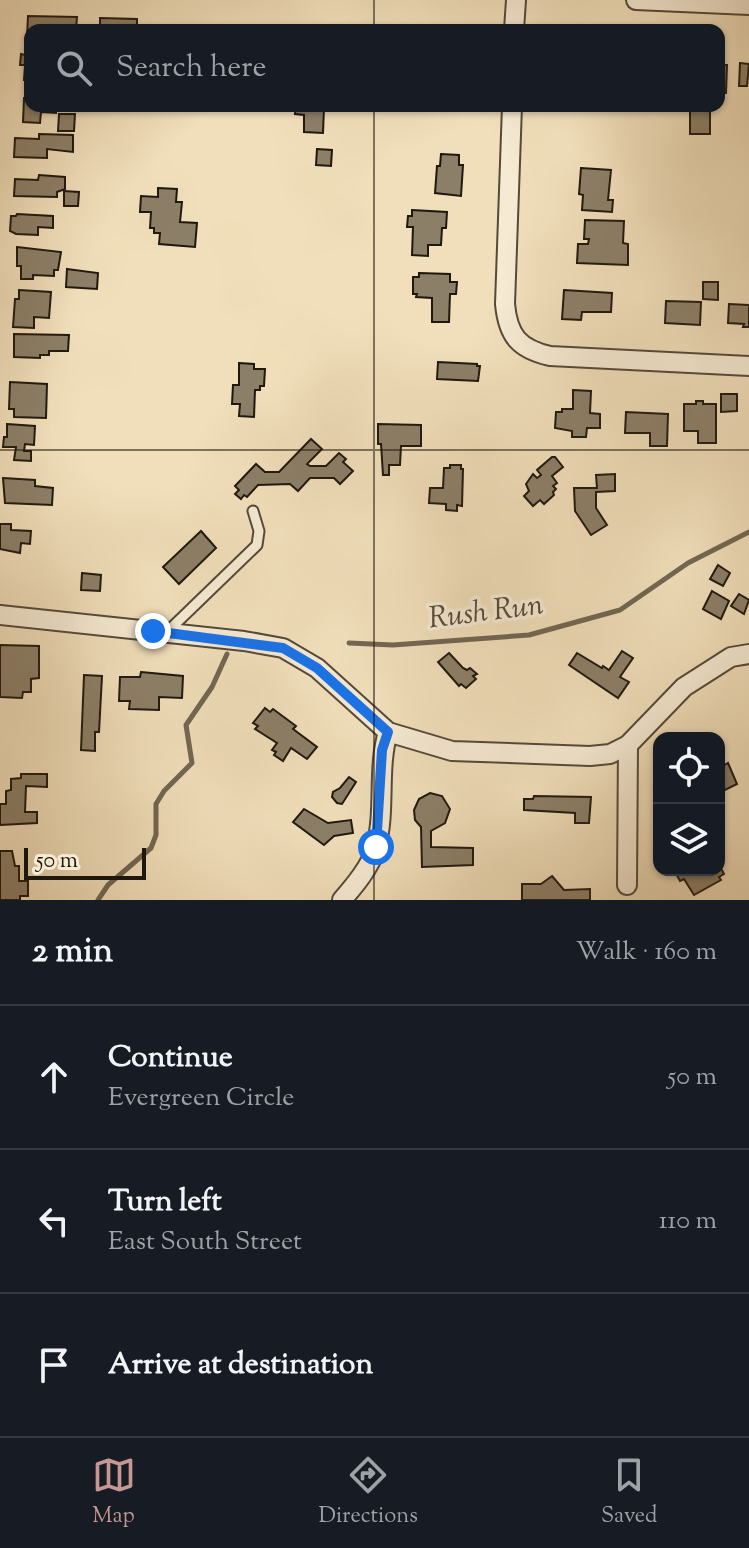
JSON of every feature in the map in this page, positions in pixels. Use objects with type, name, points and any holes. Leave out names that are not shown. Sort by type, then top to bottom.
[{"type":"street","points":[[514,24],[516,0]]},
{"type":"street","points":[[636,0],[749,5]]},
{"type":"street","points":[[512,112],[506,321],[514,335],[529,351],[550,356],[749,366]]},
{"type":"street","points":[[0,615],[167,632],[283,648],[317,668],[388,732],[452,751],[610,754],[628,745],[684,687],[731,657],[749,654]]},
{"type":"street","points":[[342,900],[367,866],[376,847],[382,750],[388,732]]},
{"type":"street","points":[[627,885],[628,745]]},
{"type":"lane","points":[[167,632],[257,545],[259,531],[253,511]]},
{"type":"building","points":[[28,16],[77,17],[76,24],[28,24]]},
{"type":"building","points":[[100,18],[137,19],[137,24],[100,24]]},
{"type":"building","points":[[740,63],[749,64],[747,86],[739,86]]},
{"type":"building","points":[[725,65],[727,65],[726,93]]},
{"type":"building","points":[[24,98],[24,112],[41,112],[40,123],[23,122]]},
{"type":"building","points":[[324,112],[323,133],[304,132],[304,115],[295,114]]},
{"type":"building","points":[[690,112],[710,112],[710,134],[690,134]]},
{"type":"building","points":[[59,114],[75,114],[74,131],[58,131]]},
{"type":"building","points":[[39,134],[73,135],[73,152],[47,149],[47,158],[14,157],[15,138],[39,139]]},
{"type":"building","points":[[317,149],[332,150],[331,166],[316,165]]},
{"type":"building","points":[[441,154],[459,155],[459,165],[463,165],[461,196],[435,193]]},
{"type":"building","points":[[581,168],[611,170],[608,200],[613,200],[612,212],[582,210],[583,195],[579,194]]},
{"type":"building","points":[[39,175],[65,177],[65,189],[57,192],[57,197],[14,196],[15,179],[38,180]]},
{"type":"building","points":[[158,188],[177,189],[176,202],[182,202],[180,222],[197,223],[195,247],[159,244],[160,233],[154,233],[154,228],[150,228],[151,212],[140,212],[141,196],[158,197]]},
{"type":"building","points":[[64,191],[79,192],[78,206],[64,206]]},
{"type":"building","points":[[412,210],[447,212],[441,245],[428,245],[428,256],[412,255],[413,227],[407,227]]},
{"type":"building","points":[[11,216],[53,216],[53,228],[38,227],[38,235],[16,234],[10,231]]},
{"type":"building","points":[[585,220],[624,221],[623,243],[628,244],[628,265],[577,263],[578,244],[588,244],[589,239],[584,239]]},
{"type":"building","points":[[17,247],[61,252],[54,276],[33,275],[33,279],[21,279]]},
{"type":"building","points":[[67,269],[98,273],[97,289],[66,287]]},
{"type":"building","points":[[419,273],[450,274],[450,282],[457,282],[456,294],[450,294],[449,322],[432,322],[432,298],[413,294],[413,277],[419,277]]},
{"type":"building","points":[[703,282],[718,282],[718,300],[703,299]]},
{"type":"building","points":[[19,290],[51,292],[49,318],[34,317],[34,328],[13,327],[15,299],[19,299]]},
{"type":"building","points":[[564,290],[612,293],[611,312],[582,312],[581,320],[562,319]]},
{"type":"building","points":[[666,301],[701,302],[700,325],[665,323]]},
{"type":"building","points":[[729,304],[749,305],[749,327],[728,323]]},
{"type":"building","points":[[14,334],[69,335],[68,351],[49,351],[49,355],[40,355],[40,358],[14,357]]},
{"type":"building","points":[[438,362],[477,364],[480,366],[478,381],[437,379]]},
{"type":"building","points":[[239,363],[254,364],[254,369],[265,369],[264,386],[255,390],[254,417],[239,416],[240,404],[232,404],[233,385],[239,385]]},
{"type":"building","points":[[10,382],[47,384],[46,418],[14,417],[14,409],[9,409]]},
{"type":"building","points":[[573,390],[591,391],[590,413],[600,414],[600,428],[587,428],[586,437],[572,437],[572,431],[555,428],[556,412],[573,409]]},
{"type":"building","points":[[721,394],[737,394],[737,411],[721,412]]},
{"type":"building","points":[[696,401],[716,404],[716,443],[698,443],[698,431],[684,431],[684,404],[696,404]]},
{"type":"building","points":[[626,412],[668,414],[667,446],[650,446],[650,433],[625,433]]},
{"type":"building","points":[[7,424],[35,426],[34,445],[25,444],[24,451],[31,451],[31,461],[14,460],[16,447],[3,447]]},
{"type":"building","points":[[378,424],[421,425],[421,446],[401,446],[400,465],[389,465],[389,475],[383,475]]},
{"type":"building","points":[[311,439],[322,449],[307,464],[310,466],[326,466],[339,453],[346,459],[343,462],[353,471],[340,484],[334,478],[310,478],[298,491],[290,484],[258,485],[247,497],[244,495],[241,499],[235,494],[239,490],[235,486],[256,464],[265,472],[279,472]]},
{"type":"building","points":[[552,457],[563,467],[552,476],[557,483],[553,486],[556,489],[554,495],[544,504],[540,500],[533,506],[524,496],[529,491],[526,484],[533,474],[537,478],[541,475],[537,470]]},
{"type":"building","points":[[450,465],[461,465],[463,469],[462,506],[457,505],[457,511],[446,510],[446,504],[429,503],[430,488],[443,488],[444,468],[450,468]]},
{"type":"building","points":[[615,474],[615,491],[596,492],[596,508],[607,525],[591,535],[575,511],[574,488],[597,488],[596,475]]},
{"type":"building","points":[[3,478],[35,480],[35,486],[53,488],[52,505],[5,503]]},
{"type":"building","points":[[0,524],[11,524],[11,530],[31,531],[30,544],[21,543],[20,553],[0,549]]},
{"type":"building","points":[[201,531],[216,548],[179,584],[163,567]]},
{"type":"building","points":[[718,565],[730,573],[723,586],[710,579]]},
{"type":"building","points":[[82,573],[101,575],[100,591],[81,590]]},
{"type":"building","points":[[712,591],[729,601],[721,619],[703,609]]},
{"type":"building","points":[[739,594],[749,600],[744,614],[731,606]]},
{"type":"building","points":[[0,645],[39,646],[39,678],[31,679],[31,692],[23,692],[22,698],[0,697]]},
{"type":"building","points":[[622,651],[633,658],[620,677],[629,682],[618,698],[569,665],[577,653],[609,670]]},
{"type":"building","points":[[449,653],[463,668],[470,668],[477,674],[466,688],[461,684],[459,686],[438,662]]},
{"type":"building","points":[[141,672],[183,676],[182,698],[159,697],[159,710],[129,709],[130,701],[119,701],[120,677],[140,677]]},
{"type":"building","points":[[84,675],[102,676],[95,751],[81,750]]},
{"type":"building","points":[[265,708],[270,712],[273,709],[296,726],[293,729],[317,747],[307,759],[291,748],[283,761],[274,755],[276,752],[272,750],[277,743],[255,729],[258,726],[253,723]]},
{"type":"building","points":[[728,763],[737,784],[725,790],[725,765]]},
{"type":"building","points":[[21,774],[47,774],[47,787],[26,786],[25,812],[37,812],[37,823],[0,825],[0,804],[6,804],[6,791],[11,790],[11,779],[21,778]]},
{"type":"building","points":[[349,777],[356,782],[342,804],[337,803],[332,797],[333,792]]},
{"type":"building","points":[[430,793],[442,796],[450,809],[445,823],[431,831],[431,847],[473,848],[473,865],[422,867],[421,827],[415,820],[414,810],[419,799]]},
{"type":"building","points":[[534,796],[591,797],[589,823],[575,823],[575,813],[524,810],[524,799],[533,799]]},
{"type":"building","points":[[304,809],[328,823],[351,820],[353,833],[334,836],[324,845],[293,822]]},
{"type":"building","points":[[0,851],[12,851],[15,866],[19,866],[19,881],[28,881],[28,896],[20,896],[20,900],[0,900]]},
{"type":"building","points":[[552,876],[564,890],[590,889],[590,900],[522,900],[522,884],[541,884]]},
{"type":"building","points":[[677,876],[721,876],[721,880],[694,895],[684,879],[680,881]]},
{"type":"waterway","name":"Rush Run","points":[[349,643],[393,645],[529,635],[620,610],[688,563],[749,532]]},
{"type":"waterway","name":"Rush Run","points":[[98,900],[108,885],[151,848],[156,835],[156,804],[164,791],[192,763],[186,725],[212,687],[227,654]]},
{"type":"route","points":[[153,631],[283,648],[317,668],[388,732],[382,750],[376,847]]}]
